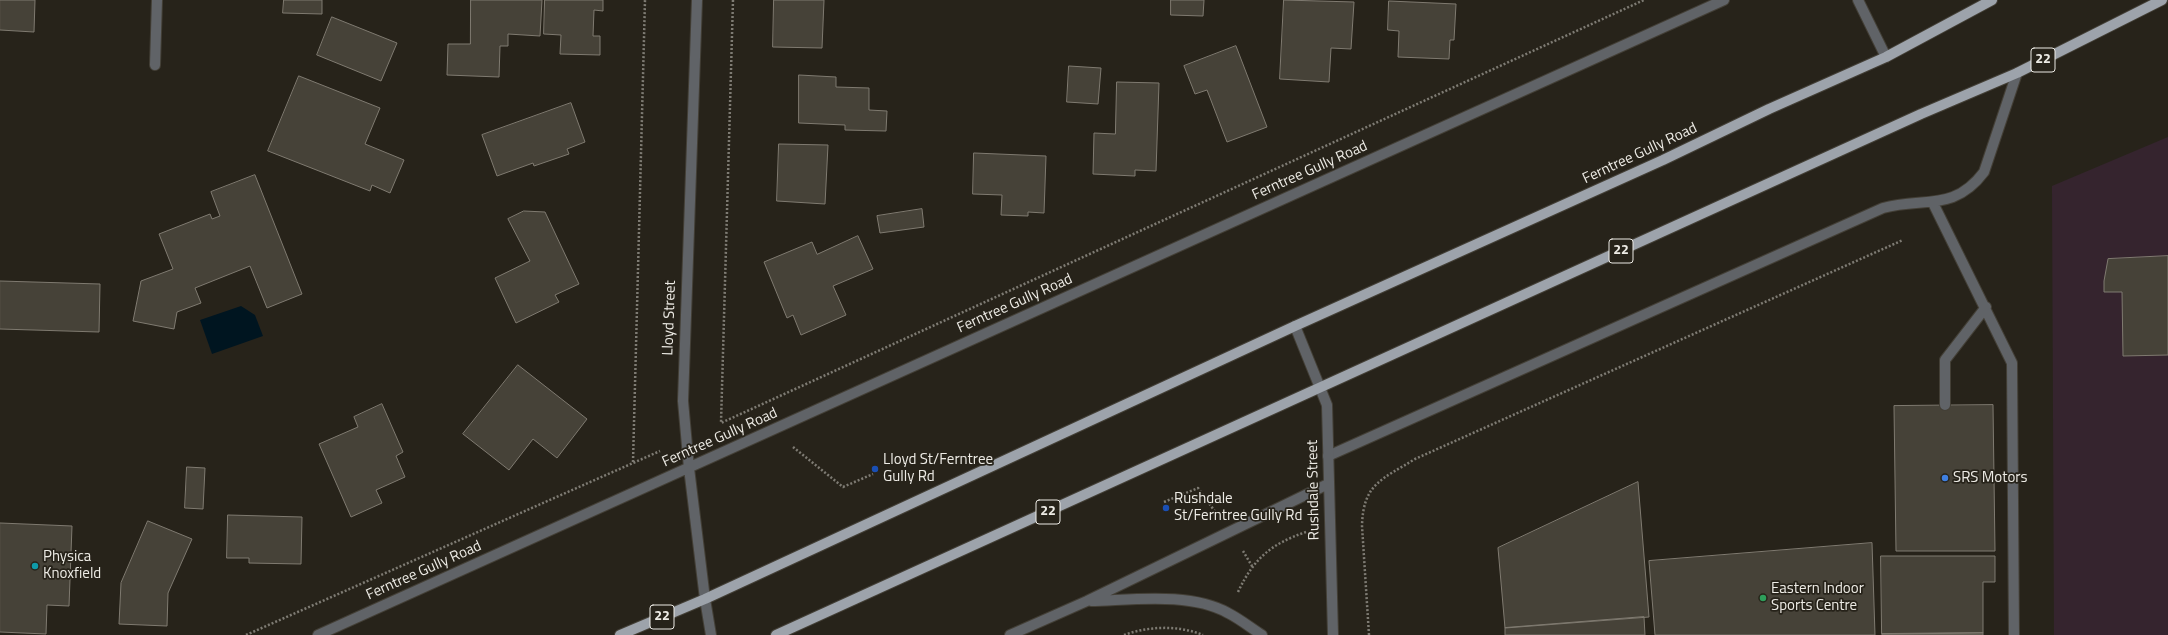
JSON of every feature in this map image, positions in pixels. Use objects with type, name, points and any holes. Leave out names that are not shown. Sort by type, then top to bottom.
[{"type":"main road","name":"Ferntree Gully Road","points":[[620,635],[705,599],[1295,326],[1663,160],[1770,109],[1886,57],[1992,0]]},
{"type":"main road","name":"22","points":[[776,635],[1914,117],[2017,73],[2162,0]]},
{"type":"street","points":[[155,65],[157,0]]},
{"type":"street","name":"Lloyd Street","points":[[697,0],[683,401],[689,468],[705,599],[711,635]]},
{"type":"street","name":"Ferntree Gully Road","points":[[318,635],[1724,0]]},
{"type":"street","points":[[1858,0],[1886,57]]},
{"type":"street","points":[[1328,456],[1883,208],[1902,203],[1933,203],[1949,199],[1964,192],[1976,183],[1984,172],[2017,73]]},
{"type":"street","points":[[1933,203],[1986,307],[2012,363],[2014,635]]},
{"type":"street","points":[[1945,405],[1945,360],[1986,307]]},
{"type":"street","name":"Rushdale Street","points":[[1295,326],[1327,405],[1328,484],[1334,621],[1333,635]]},
{"type":"street","points":[[1010,635],[1021,633],[1328,484]]},
{"type":"street","points":[[1087,601],[1169,598],[1197,603],[1227,612],[1262,635]]},
{"type":"path","points":[[633,462],[646,0]]},
{"type":"path","points":[[733,0],[721,423],[1644,0]]},
{"type":"path","points":[[1370,635],[1362,526],[1363,508],[1372,490],[1389,474],[1415,459],[1903,240]]},
{"type":"path","points":[[772,431],[843,486],[873,474]]},
{"type":"path","points":[[246,635],[660,451]]},
{"type":"path","points":[[1236,596],[1252,566],[1264,553],[1295,536],[1311,531]]},
{"type":"path","points":[[1124,635],[1138,631],[1162,628],[1185,630],[1203,635]]},
{"type":"shaded area","points":[[2168,137],[2168,635],[2054,635],[2052,186]]},
{"type":"water","points":[[241,306],[255,315],[263,336],[212,354],[200,320]]},
{"type":"building","points":[[0,0],[35,0],[34,32],[0,30]]},
{"type":"building","points":[[284,0],[322,0],[322,14],[283,13]]},
{"type":"building","points":[[471,0],[542,0],[540,36],[508,34],[508,46],[500,46],[499,77],[447,75],[448,44],[470,44]]},
{"type":"building","points":[[545,0],[603,0],[603,11],[594,10],[593,36],[600,36],[600,55],[560,54],[561,35],[544,34]]},
{"type":"building","points":[[774,0],[824,0],[822,48],[773,47]]},
{"type":"building","points":[[1171,0],[1204,0],[1203,16],[1171,15]]},
{"type":"building","points":[[1284,0],[1354,2],[1351,49],[1331,48],[1329,82],[1280,79]]},
{"type":"building","points":[[1389,1],[1456,4],[1454,40],[1450,40],[1449,59],[1398,57],[1399,31],[1388,30]]},
{"type":"building","points":[[332,17],[397,43],[381,81],[317,55]]},
{"type":"building","points":[[1236,46],[1267,127],[1227,142],[1207,90],[1195,94],[1184,66]]},
{"type":"building","points":[[1069,66],[1101,68],[1098,104],[1067,102]]},
{"type":"building","points":[[799,75],[836,77],[836,87],[869,88],[869,110],[887,111],[886,131],[845,130],[845,125],[799,123]]},
{"type":"building","points":[[299,76],[380,108],[365,144],[404,160],[390,193],[372,185],[370,191],[268,151]]},
{"type":"building","points":[[1117,82],[1159,83],[1156,171],[1135,170],[1135,176],[1093,174],[1094,133],[1115,134]]},
{"type":"building","points":[[571,103],[585,142],[567,149],[569,154],[534,166],[533,163],[497,176],[482,135]]},
{"type":"building","points":[[779,144],[828,145],[825,204],[777,201]]},
{"type":"building","points":[[974,153],[1046,156],[1044,213],[1028,212],[1028,216],[1001,215],[1002,195],[973,194]]},
{"type":"building","points":[[255,175],[302,294],[267,308],[250,266],[195,288],[201,303],[177,312],[174,329],[133,321],[141,281],[173,269],[159,234],[210,214],[212,219],[220,216],[211,192]]},
{"type":"building","points":[[922,209],[924,227],[880,233],[877,216]]},
{"type":"building","points":[[524,211],[545,212],[579,284],[555,295],[559,302],[516,323],[495,278],[530,261],[508,219]]},
{"type":"building","points":[[858,236],[873,269],[833,286],[846,315],[801,335],[793,315],[787,318],[764,262],[812,242],[817,254]]},
{"type":"building","points":[[2168,256],[2168,355],[2123,356],[2122,292],[2104,292],[2104,281],[2108,259]]},
{"type":"building","points":[[0,281],[100,284],[99,332],[0,329]]},
{"type":"building","points":[[518,365],[587,419],[557,458],[533,439],[509,470],[463,434]]},
{"type":"building","points":[[382,404],[403,452],[396,456],[405,477],[376,490],[382,503],[351,517],[319,444],[358,427],[354,417]]},
{"type":"building","name":"SRS Motors","points":[[1993,405],[1995,551],[1896,551],[1894,406]]},
{"type":"building","points":[[187,467],[205,468],[203,509],[185,508]]},
{"type":"building","points":[[1638,482],[1649,617],[1505,628],[1498,548]]},
{"type":"building","points":[[228,515],[302,517],[301,564],[249,563],[249,558],[227,558]]},
{"type":"building","points":[[148,521],[192,539],[168,593],[167,626],[119,624],[121,583]]},
{"type":"building","name":"Physica Knoxfield","points":[[0,523],[72,526],[69,606],[47,605],[46,634],[0,632]]},
{"type":"building","name":"Eastern Indoor Sports Centre","points":[[1872,543],[1875,635],[1655,635],[1649,561]]},
{"type":"building","points":[[1881,556],[1995,556],[1995,582],[1983,582],[1983,633],[1882,634]]},
{"type":"building","points":[[1644,617],[1645,635],[1505,635],[1505,628]]},
{"type":"building","points":[[1983,633],[1983,635],[1882,635],[1882,634]]},
{"type":"place","name":"Lloyd St/Ferntree Gully Rd","points":[[875,469]]},
{"type":"place","name":"SRS Motors","points":[[1945,478]]},
{"type":"place","name":"Rushdale St/Ferntree Gully Rd","points":[[1166,508]]},
{"type":"place","name":"Physica Knoxfield","points":[[35,566]]},
{"type":"place","name":"Eastern Indoor Sports Centre","points":[[1763,598]]}]
